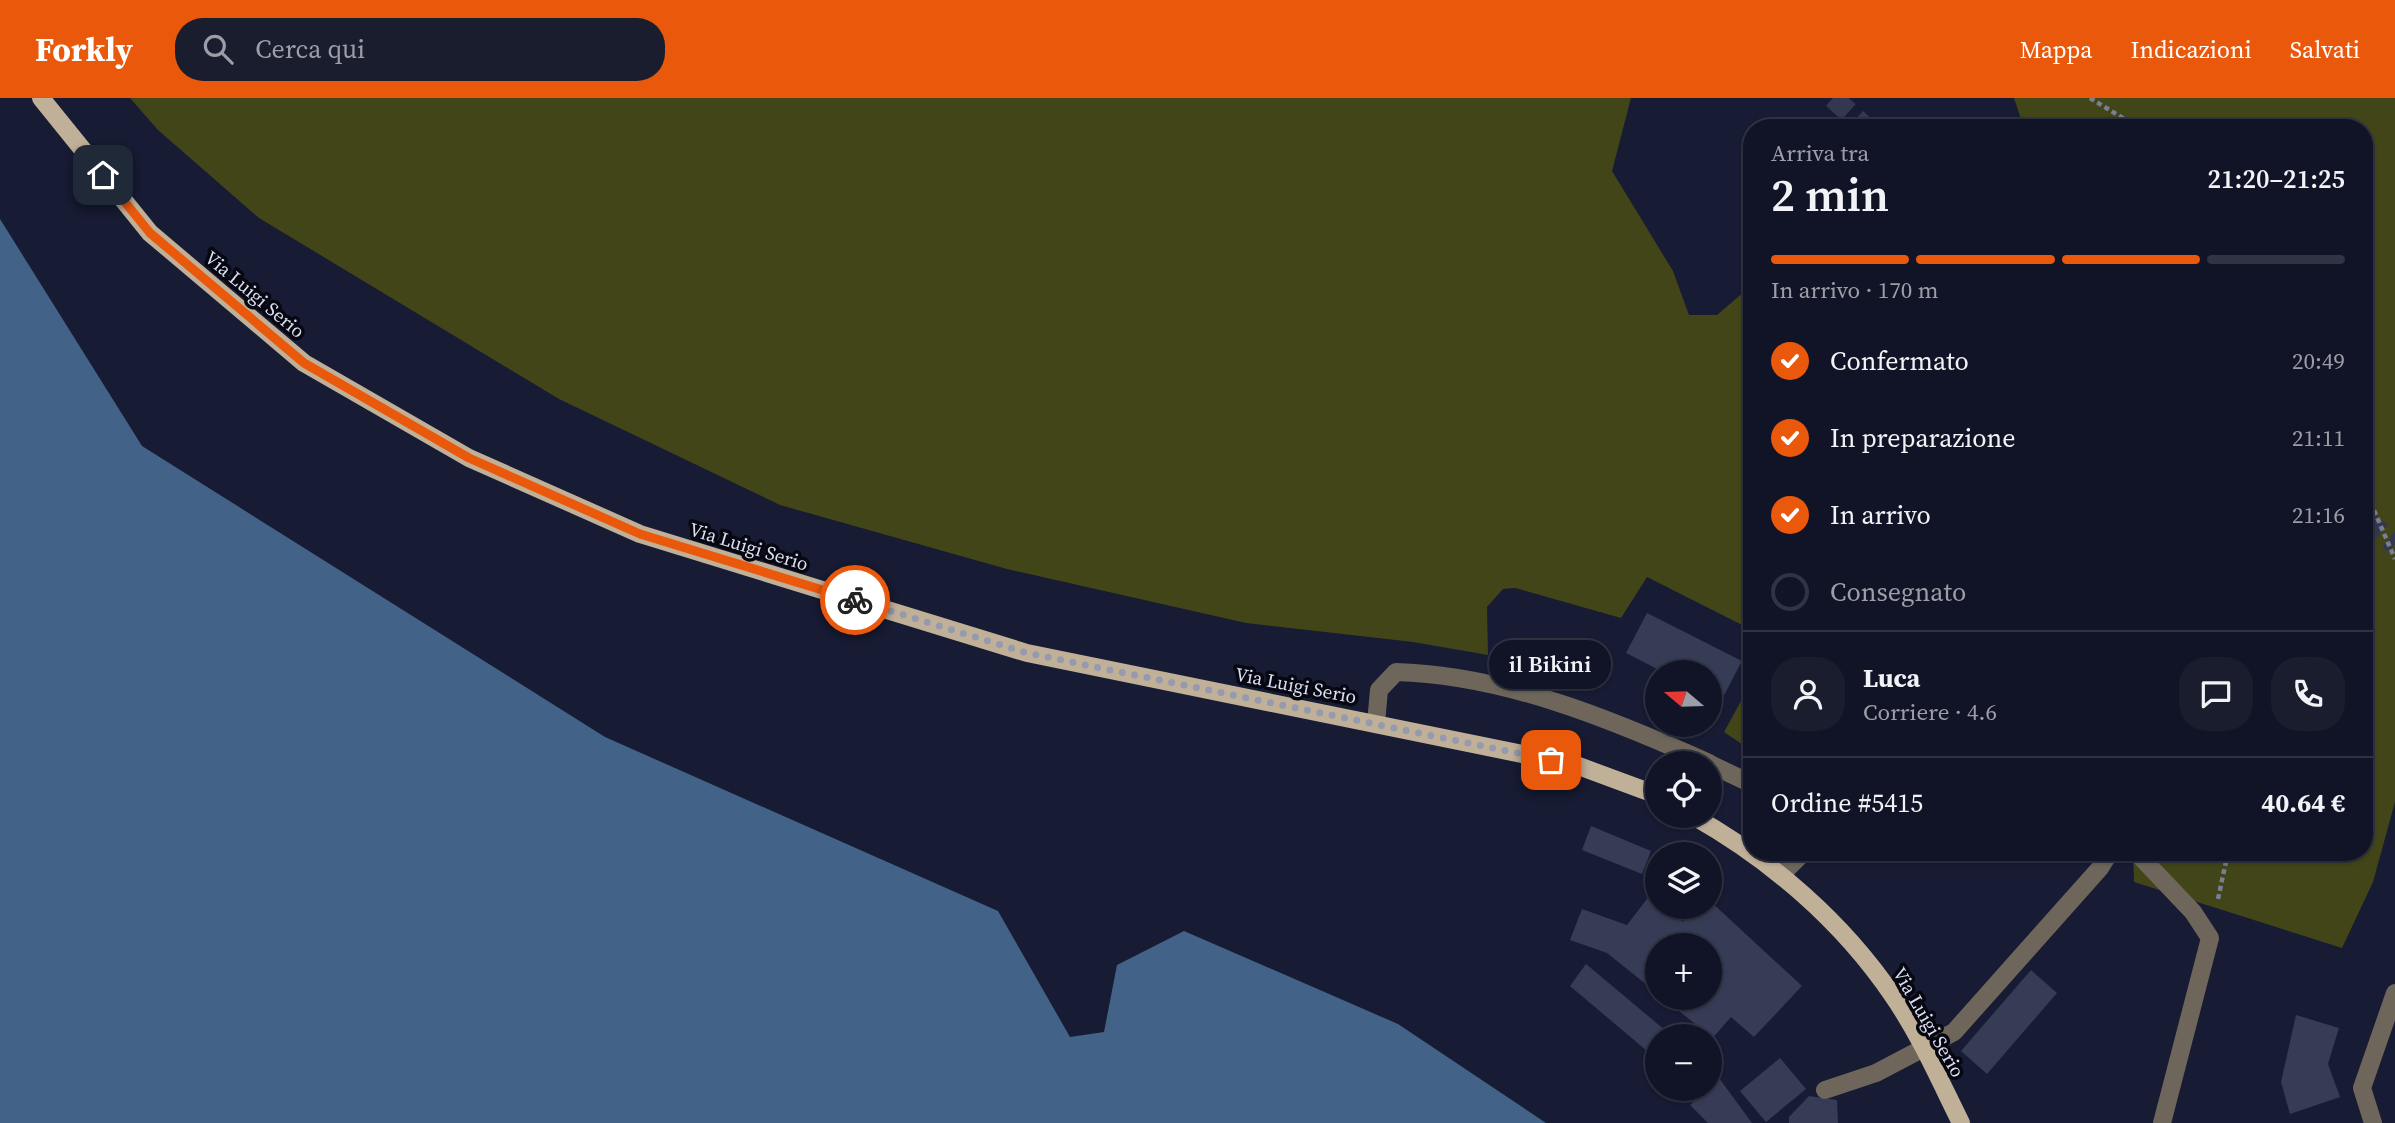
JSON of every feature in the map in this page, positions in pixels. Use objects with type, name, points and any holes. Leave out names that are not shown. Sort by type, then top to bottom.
[{"type":"main road","name":"Via Luigi Serio","points":[[41,98],[150,233],[304,363],[469,458],[640,534],[1027,653],[1576,765],[1645,791]]},
{"type":"main road","name":"Via Luigi Serio","points":[[1711,828],[1743,849]]},
{"type":"main road","name":"Via Luigi Serio","points":[[1762,861],[1782,874],[1861,952],[1895,997],[1961,1123]]},
{"type":"lane","points":[[1376,723],[1379,690],[1396,672],[1434,673],[1613,720],[1682,751]]},
{"type":"lane","points":[[1722,769],[1743,780]]},
{"type":"lane","points":[[1782,874],[1796,861]]},
{"type":"lane","points":[[1825,1090],[1876,1073],[1954,1032],[2104,861]]},
{"type":"lane","points":[[2145,861],[2193,912],[2210,938],[2162,1123]]},
{"type":"lane","points":[[2373,1123],[2362,1088],[2395,993]]},
{"type":"path","points":[[2090,98],[2124,119]]},
{"type":"path","points":[[2373,508],[2395,559]]},
{"type":"path","points":[[2210,938],[2226,861]]},
{"type":"green space","points":[[130,98],[1631,98],[1612,171],[1673,271],[1689,315],[1717,315],[1743,293],[1743,625],[1647,577],[1621,618],[1515,588],[1503,589],[1487,607],[1488,655],[1413,642],[1246,623],[1007,569],[780,505],[559,399],[259,218],[158,130]]},
{"type":"green space","points":[[2014,98],[2395,98],[2395,802],[2373,882],[2342,948],[2134,882],[2133,861],[2373,861],[2373,119],[2021,119]]},
{"type":"green space","points":[[1743,697],[1743,745],[1724,732]]},
{"type":"water","points":[[0,219],[142,446],[605,737],[998,911],[1070,1037],[1104,1032],[1117,965],[1184,931],[1398,1024],[1546,1123],[0,1123]]},
{"type":"building","points":[[1647,613],[1742,661],[1722,699],[1722,660],[1645,660],[1645,663],[1626,653]]},
{"type":"building","points":[[1591,826],[1645,848],[1645,866],[1642,874],[1582,850]]},
{"type":"building","points":[[1645,902],[1645,919],[1679,919],[1683,922],[1686,919],[1722,919],[1722,912],[1802,986],[1754,1037],[1731,1017],[1722,1027],[1722,1024],[1695,1024],[1678,1010],[1722,1010],[1722,933],[1645,933],[1645,983],[1607,953],[1570,940],[1582,909],[1627,925]]},
{"type":"building","points":[[1586,964],[1658,1024],[1645,1024],[1645,1049],[1570,986]]},
{"type":"building","points":[[2031,970],[2057,993],[1987,1074],[1961,1051]]},
{"type":"building","points":[[2296,1015],[2339,1028],[2328,1064],[2340,1097],[2290,1114],[2281,1082]]},
{"type":"building","points":[[1780,1058],[1806,1089],[1766,1122],[1740,1091]]},
{"type":"building","points":[[1722,1082],[1752,1123],[1708,1123],[1690,1105],[1694,1101],[1722,1101]]},
{"type":"building","points":[[1809,1096],[1837,1100],[1838,1123],[1789,1123],[1789,1117]]},
{"type":"tunnel","points":[[1833,98],[1856,119]]},
{"type":"tunnel","points":[[2373,527],[2395,544]]},
{"type":"way so far","points":[[855,600],[1027,653],[1551,760]]},
{"type":"place","name":"il Bikini","points":[[1551,760]]},
{"type":"route","points":[[103,175],[150,233],[304,363],[469,458],[640,534],[855,600]]}]
